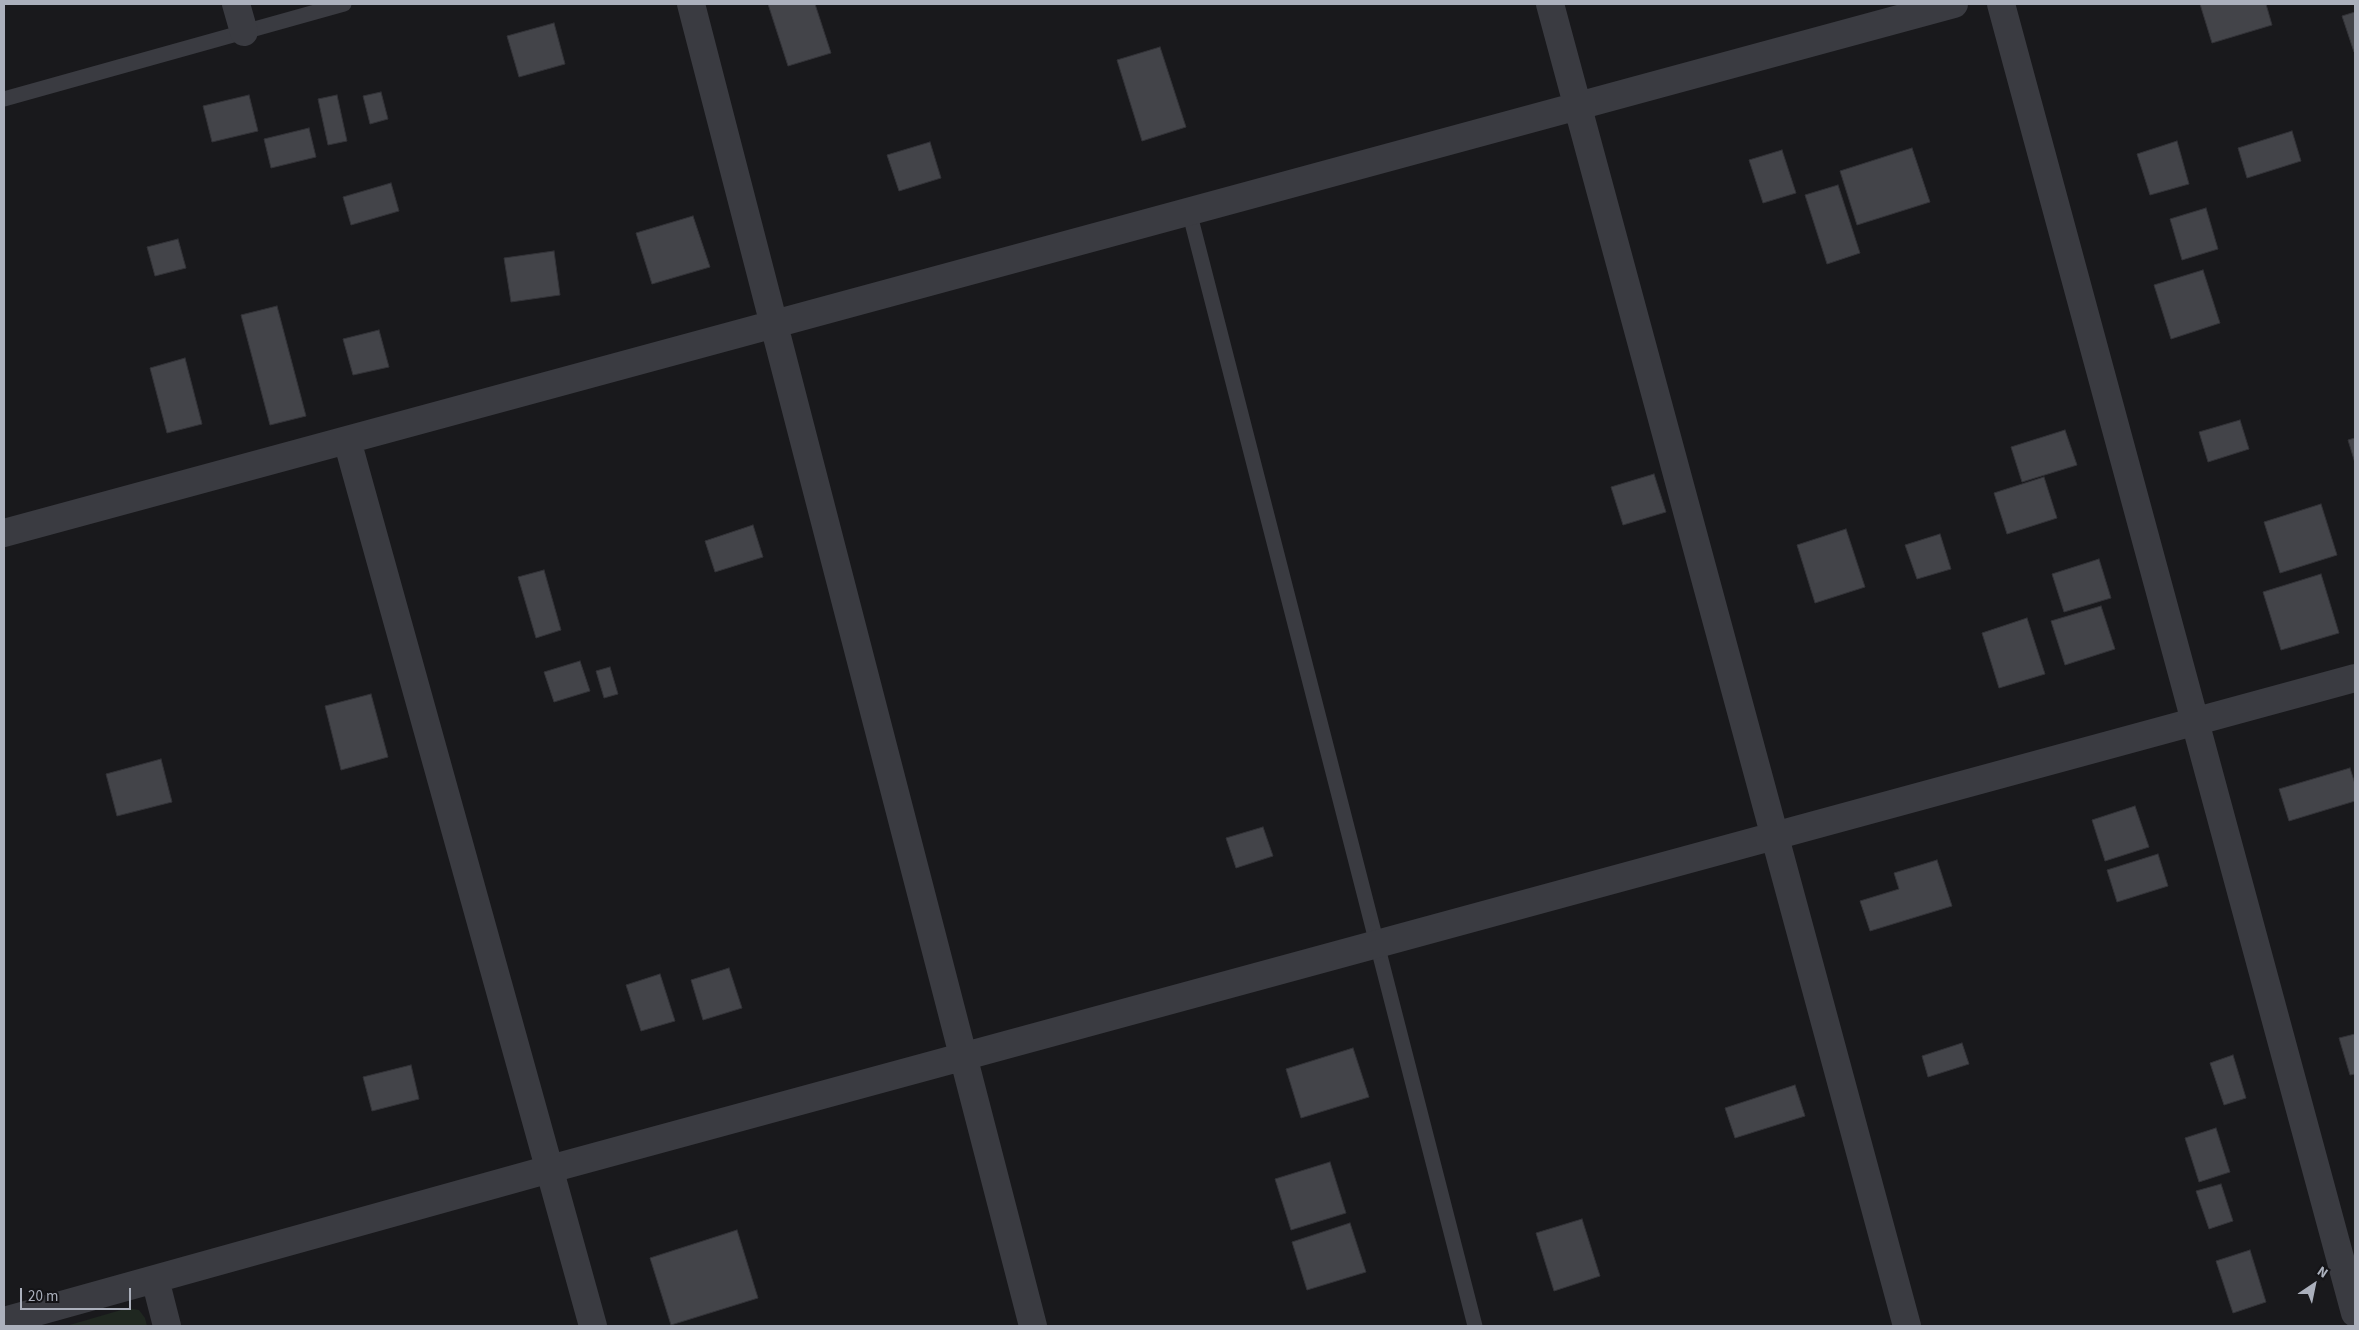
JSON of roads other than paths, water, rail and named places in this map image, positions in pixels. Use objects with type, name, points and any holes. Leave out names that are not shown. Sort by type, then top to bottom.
[{"type":"street","points":[[236,4],[244,32]]},
{"type":"street","points":[[691,4],[1033,1326]]},
{"type":"street","points":[[1550,4],[1907,1326]]},
{"type":"street","points":[[4,533],[1954,4]]},
{"type":"street","points":[[2001,4],[2355,1313]]},
{"type":"street","points":[[347,440],[593,1326]]},
{"type":"street","points":[[4,1321],[550,1169],[2355,678]]},
{"type":"street","points":[[155,1279],[167,1326]]},
{"type":"lane","points":[[4,99],[344,4]]},
{"type":"lane","points":[[1189,211],[1475,1326]]}]
